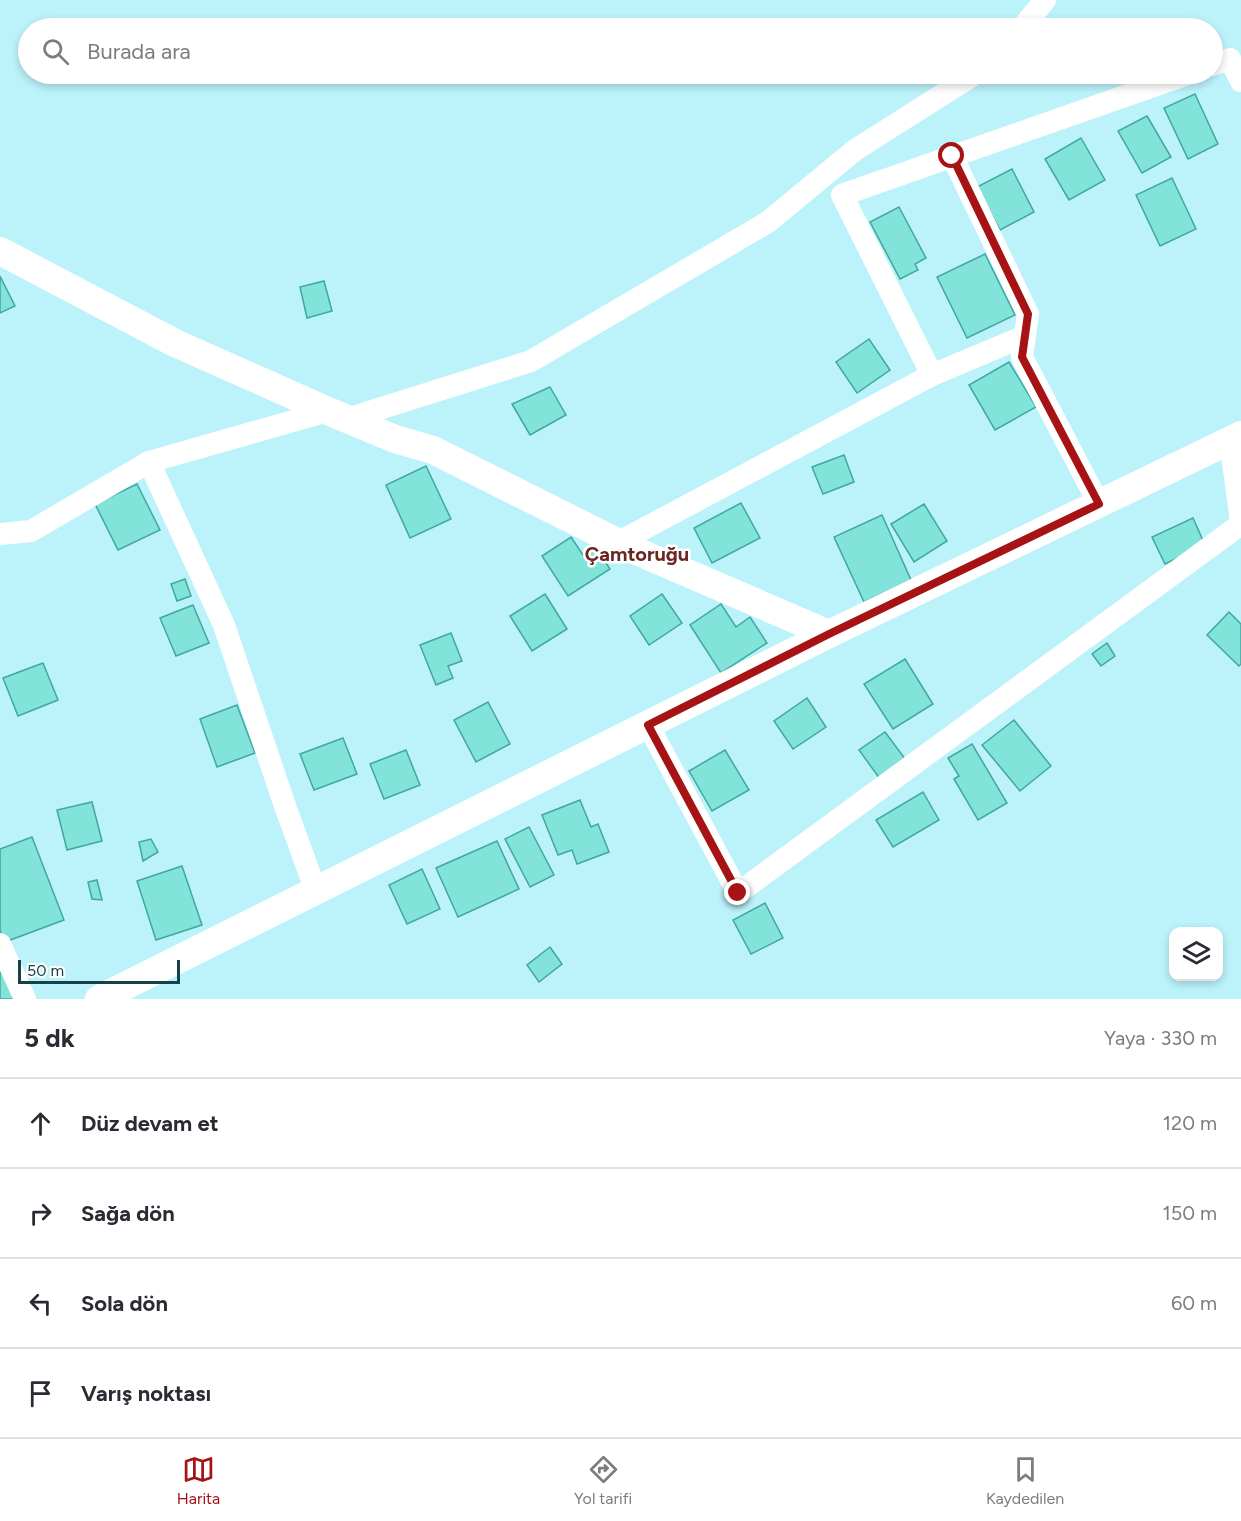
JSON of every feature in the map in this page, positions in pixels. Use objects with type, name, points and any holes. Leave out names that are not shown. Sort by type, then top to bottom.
[{"type":"street","points":[[1030,18],[1045,0]]},
{"type":"street","points":[[1223,61],[1230,58],[1241,81]]},
{"type":"street","points":[[0,534],[31,531],[149,462],[337,415],[531,361],[768,222],[855,150],[959,84]]},
{"type":"street","points":[[932,375],[842,195],[1159,84]]},
{"type":"street","points":[[952,156],[1028,314],[1022,357],[1099,504]]},
{"type":"street","points":[[0,251],[175,343],[337,415],[395,439],[433,450],[619,542],[829,634]]},
{"type":"street","points":[[619,542],[932,375],[1025,336]]},
{"type":"street","points":[[99,999],[829,634],[1235,438],[1241,523],[738,893],[648,725]]},
{"type":"street","points":[[149,462],[224,626],[316,891]]},
{"type":"street","points":[[0,944],[25,999]]},
{"type":"building","points":[[1195,94],[1218,144],[1188,159],[1164,108]]},
{"type":"building","points":[[1147,116],[1171,157],[1142,173],[1118,131]]},
{"type":"building","points":[[1081,138],[1105,180],[1069,200],[1045,159]]},
{"type":"building","points":[[1012,169],[1034,212],[1000,230],[977,187]]},
{"type":"building","points":[[1172,178],[1196,229],[1160,246],[1136,195]]},
{"type":"building","points":[[899,207],[926,258],[915,264],[918,270],[900,279],[870,222]]},
{"type":"building","points":[[985,254],[1015,315],[967,338],[937,277]]},
{"type":"building","points":[[0,276],[15,306],[0,313]]},
{"type":"building","points":[[324,281],[332,311],[307,318],[300,287]]},
{"type":"building","points":[[869,339],[890,370],[857,393],[836,362]]},
{"type":"building","points":[[1009,362],[1036,407],[995,430],[969,385]]},
{"type":"building","points":[[550,387],[566,415],[530,435],[512,404]]},
{"type":"building","points":[[844,455],[854,482],[823,494],[812,467]]},
{"type":"building","points":[[426,466],[451,519],[410,538],[386,485]]},
{"type":"building","points":[[137,484],[160,530],[118,550],[95,504]]},
{"type":"building","points":[[741,503],[760,538],[712,563],[694,528]]},
{"type":"building","points":[[924,504],[947,541],[914,562],[891,524]]},
{"type":"building","points":[[882,515],[911,580],[864,602],[834,537]]},
{"type":"building","points":[[1193,518],[1205,545],[1165,564],[1152,537]]},
{"type":"building","points":[[571,537],[583,555],[596,547],[610,569],[568,596],[542,556]]},
{"type":"building","points":[[185,579],[191,596],[177,601],[171,584]]},
{"type":"building","points":[[545,594],[567,629],[532,651],[510,616]]},
{"type":"building","points":[[662,594],[682,623],[649,645],[630,616]]},
{"type":"building","points":[[721,604],[736,627],[750,617],[767,643],[721,673],[690,625]]},
{"type":"building","points":[[193,605],[209,643],[176,656],[160,618]]},
{"type":"building","points":[[1229,612],[1241,624],[1241,664],[1239,666],[1207,635]]},
{"type":"building","points":[[451,633],[462,661],[448,666],[453,678],[436,685],[420,645]]},
{"type":"building","points":[[1107,643],[1115,656],[1101,666],[1092,654]]},
{"type":"building","points":[[905,659],[933,704],[893,729],[864,684]]},
{"type":"building","points":[[43,663],[58,700],[18,716],[3,678]]},
{"type":"building","points":[[807,698],[826,727],[793,749],[774,721]]},
{"type":"building","points":[[488,702],[510,744],[476,762],[454,720]]},
{"type":"building","points":[[237,705],[255,753],[217,767],[200,719]]},
{"type":"building","points":[[1014,720],[1051,766],[1020,791],[982,745]]},
{"type":"building","points":[[885,732],[906,760],[880,779],[859,750]]},
{"type":"building","points":[[343,738],[357,774],[314,790],[300,754]]},
{"type":"building","points":[[972,744],[1007,803],[978,820],[954,779],[959,776],[948,758]]},
{"type":"building","points":[[406,750],[420,785],[384,799],[370,764]]},
{"type":"building","points":[[725,750],[749,790],[712,811],[689,771]]},
{"type":"building","points":[[923,792],[939,820],[893,847],[876,820]]},
{"type":"building","points":[[580,800],[591,827],[598,824],[609,852],[577,864],[572,850],[558,855],[542,815]]},
{"type":"building","points":[[92,802],[102,841],[67,850],[57,810]]},
{"type":"building","points":[[529,827],[554,875],[530,887],[505,839]]},
{"type":"building","points":[[32,837],[64,920],[5,942],[0,930],[0,849]]},
{"type":"building","points":[[151,839],[158,852],[143,861],[139,842]]},
{"type":"building","points":[[497,841],[519,889],[458,917],[436,868]]},
{"type":"building","points":[[182,866],[202,925],[156,940],[137,881]]},
{"type":"building","points":[[422,869],[440,909],[407,924],[389,885]]},
{"type":"building","points":[[97,880],[102,900],[92,899],[88,882]]},
{"type":"building","points":[[765,903],[783,938],[751,954],[733,920]]},
{"type":"building","points":[[550,947],[562,964],[539,982],[527,965]]},
{"type":"building","points":[[0,959],[15,999],[0,999]]},
{"type":"district","name":"Çamtoruğu","points":[[637,554]]},
{"type":"route","points":[[738,893],[648,725],[829,634],[1099,504],[1022,357],[1028,314],[952,156]]}]
